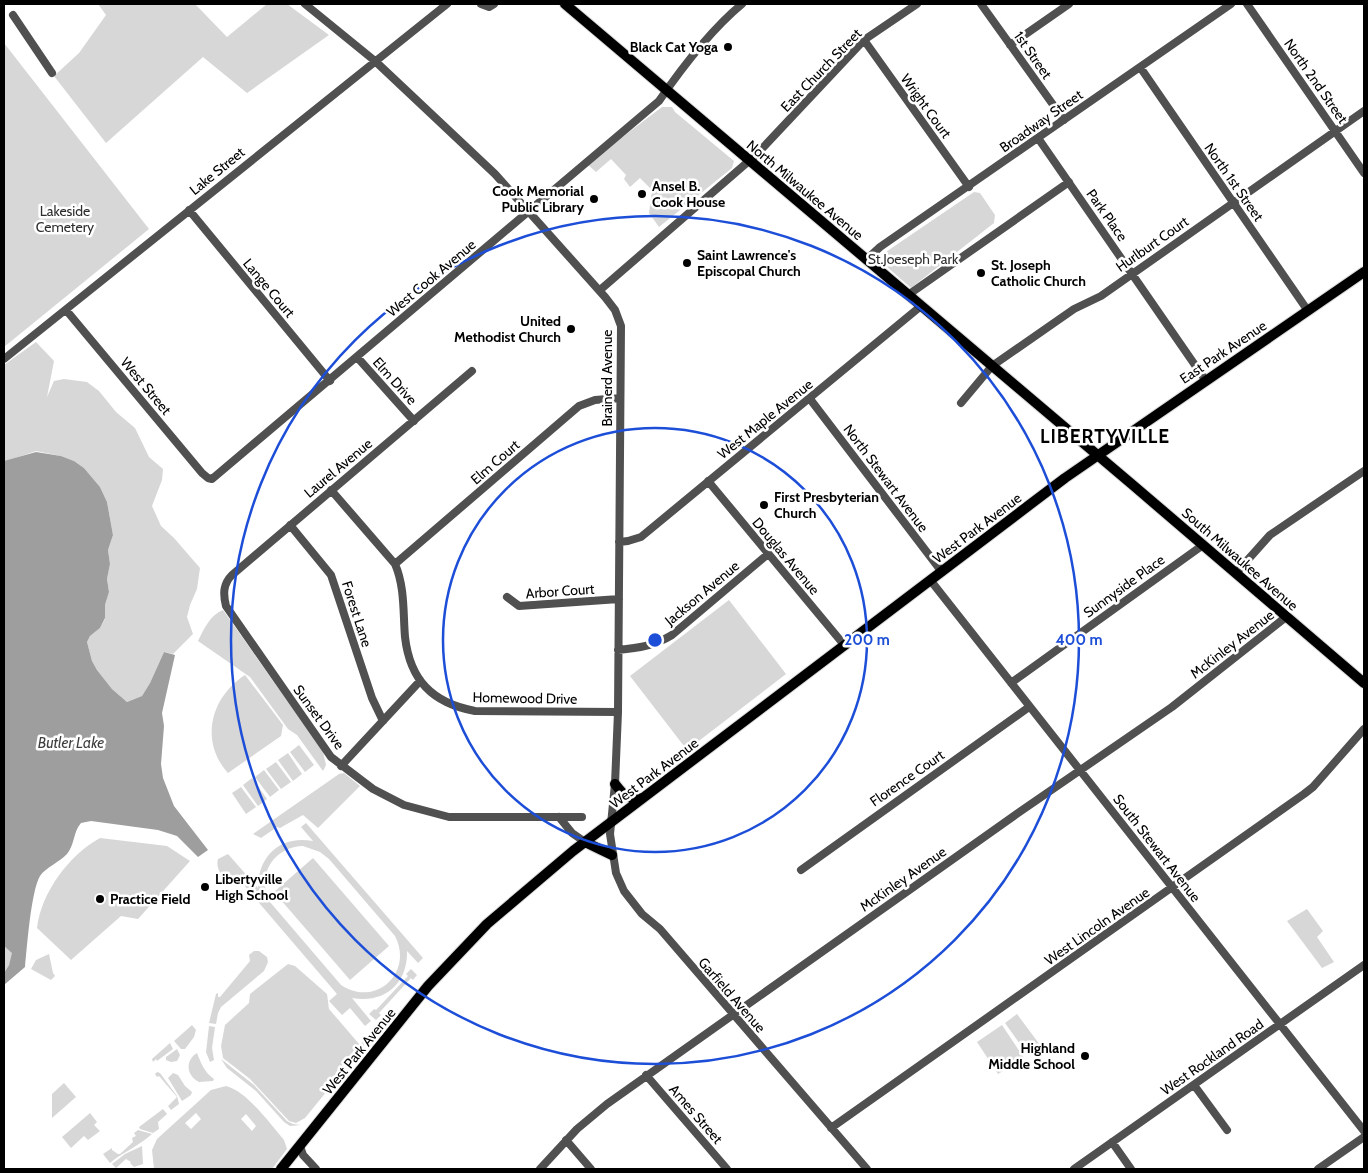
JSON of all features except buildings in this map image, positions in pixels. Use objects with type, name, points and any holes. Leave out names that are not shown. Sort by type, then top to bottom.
[{"type":"main road","name":"North Milwaukee Avenue","points":[[569,5],[666,91],[1098,456]]},
{"type":"main road","name":"East Park Avenue","points":[[1098,456],[1364,272]]},
{"type":"main road","name":"South Milwaukee Avenue","points":[[1098,456],[1364,683]]},
{"type":"main road","name":"West Park Avenue","points":[[281,1169],[434,980],[487,924],[573,851],[1065,478],[1098,456]]},
{"type":"main road","points":[[615,784],[626,797],[631,799],[644,798]]},
{"type":"main road","points":[[586,842],[612,855]]},
{"type":"street","name":"Brainerd Avenue","points":[[305,4],[375,60],[495,174],[600,290],[615,310],[621,326],[618,712],[615,784],[611,823]]},
{"type":"street","name":"Lake Street","points":[[4,359],[447,4]]},
{"type":"street","points":[[480,4],[486,7],[494,4]]},
{"type":"street","name":"West Cook Avenue","points":[[208,478],[216,477],[659,102],[676,76],[742,4]]},
{"type":"street","name":"East Church Street","points":[[600,290],[749,161],[864,40],[917,4]]},
{"type":"street","name":"1st Street","points":[[981,4],[1064,120]]},
{"type":"street","points":[[1010,45],[1070,4]]},
{"type":"street","name":"Broadway Street","points":[[866,260],[880,247],[1231,4]]},
{"type":"street","name":"North 2nd Street","points":[[1247,4],[1364,173]]},
{"type":"street","points":[[13,15],[52,73]]},
{"type":"street","name":"Wright Court","points":[[864,40],[969,187]]},
{"type":"street","name":"North 1st Street","points":[[1140,67],[1308,311]]},
{"type":"street","name":"Hurlburt Court","points":[[961,403],[992,366],[1074,309],[1101,296],[1364,111]]},
{"type":"street","name":"Park Place","points":[[1038,138],[1206,381]]},
{"type":"street","points":[[908,295],[1068,182]]},
{"type":"street","name":"Lange Court","points":[[189,210],[330,380]]},
{"type":"street","name":"West Maple Avenue","points":[[619,542],[641,537],[921,306]]},
{"type":"street","name":"West Street","points":[[66,310],[208,478]]},
{"type":"street","name":"Elm Drive","points":[[357,357],[414,421]]},
{"type":"street","name":"Laurel Avenue","points":[[224,588],[227,580],[232,575],[472,371]]},
{"type":"street","name":"Elm Court","points":[[396,564],[579,406],[595,400],[620,398]]},
{"type":"street","name":"North Stewart Avenue","points":[[810,399],[942,572]]},
{"type":"street","points":[[1236,573],[1270,535],[1364,470]]},
{"type":"street","name":"Douglas Avenue","points":[[708,481],[845,646]]},
{"type":"street","points":[[331,490],[396,564]]},
{"type":"street","name":"Forest Lane","points":[[290,526],[331,575],[372,698],[383,721]]},
{"type":"street","name":"Sunnyside Place","points":[[1011,683],[1203,545]]},
{"type":"street","name":"Jackson Avenue","points":[[618,650],[652,646],[667,638],[768,554]]},
{"type":"street","name":"Homewood Drive","points":[[396,564],[400,580],[405,638],[412,668],[420,681],[439,699],[461,708],[475,711],[618,712]]},
{"type":"street","name":"South Stewart Avenue","points":[[931,580],[1364,1131]]},
{"type":"street","name":"Sunset Drive","points":[[224,588],[226,606],[236,622],[331,757],[372,789],[390,799],[420,811],[449,817],[582,817]]},
{"type":"street","name":"Arbor Court","points":[[506,597],[519,606],[618,599]]},
{"type":"street","name":"McKinley Avenue","points":[[540,1169],[566,1140],[607,1104],[1172,707],[1286,617]]},
{"type":"street","points":[[341,766],[420,681]]},
{"type":"street","name":"Florence Court","points":[[801,870],[1029,707]]},
{"type":"street","name":"West Lincoln Avenue","points":[[831,1128],[1313,787],[1364,729]]},
{"type":"street","points":[[559,817],[572,833],[586,842]]},
{"type":"street","name":"Garfield Avenue","points":[[611,823],[612,855],[616,873],[624,891],[642,914],[660,929],[866,1169]]},
{"type":"street","points":[[572,833],[573,851]]},
{"type":"street","name":"West Rockland Road","points":[[1074,1169],[1364,965]]},
{"type":"street","name":"Ames Street","points":[[646,1076],[727,1169]]},
{"type":"street","points":[[1194,1084],[1228,1130]]},
{"type":"street","points":[[1318,1169],[1364,1137]]},
{"type":"street","points":[[566,1140],[591,1169]]},
{"type":"street","points":[[1112,1142],[1131,1169]]},
{"type":"street","points":[[300,1146],[304,1155],[316,1169]]},
{"type":"green space","points":[[98,4],[195,4],[227,37],[267,4],[287,4],[329,35],[247,93],[203,57],[106,143],[54,76],[79,53],[106,15]]},
{"type":"green space","name":"Lakeside Cemetery","points":[[4,43],[149,229],[4,347]]},
{"type":"green space","points":[[662,107],[672,107],[675,112],[734,161],[732,168],[659,227],[649,213],[652,190],[640,178],[630,187],[624,179],[626,175],[611,159],[596,172],[587,164]]},
{"type":"green space","name":"St.Joeseph Park","points":[[974,192],[980,193],[995,215],[994,223],[911,288],[877,258]]},
{"type":"green space","points":[[36,342],[54,361],[47,397],[54,381],[64,379],[87,382],[99,391],[116,412],[135,428],[149,457],[163,469],[162,480],[152,506],[161,526],[200,568],[197,589],[187,617],[193,634],[173,654],[164,652],[142,696],[127,702],[112,689],[97,670],[92,661],[87,642],[90,636],[100,628],[105,619],[105,605],[109,592],[107,579],[110,564],[108,550],[113,535],[107,502],[100,487],[84,468],[74,461],[61,456],[36,451],[4,462],[4,365]]},
{"type":"green space","points":[[729,600],[786,674],[687,750],[630,676]]},
{"type":"green space","points":[[223,610],[323,752],[326,765],[323,771],[297,735],[288,729],[250,677],[198,641],[214,615]]},
{"type":"green space","points":[[245,675],[283,725],[281,736],[228,773],[219,761],[214,747],[212,734],[213,720],[217,707],[224,695],[233,684]]},
{"type":"green space","points":[[299,745],[314,765],[305,772],[290,752]]},
{"type":"green space","points":[[288,753],[302,774],[293,781],[278,760]]},
{"type":"green space","points":[[276,762],[291,782],[281,789],[266,769]]},
{"type":"green space","points":[[264,770],[279,790],[270,797],[255,777]]},
{"type":"green space","points":[[344,773],[360,786],[318,828],[303,815],[280,828],[277,827],[261,838],[253,834],[339,774]]},
{"type":"green space","points":[[252,778],[267,799],[258,806],[243,785]]},
{"type":"green space","points":[[241,787],[256,807],[246,814],[232,793]]},
{"type":"green space","points":[[306,823],[423,958],[418,963],[407,951],[403,973],[399,982],[392,989],[375,998],[352,998],[371,1021],[365,1026],[350,1008],[342,1015],[329,1001],[337,994],[237,877],[230,883],[219,870],[218,859],[228,854],[258,888],[262,866],[273,850],[290,841],[313,841],[301,827]],"holes":[[[303,846],[320,852],[329,859],[395,936],[400,950],[399,962],[395,974],[388,983],[378,989],[366,992],[354,991],[341,985],[270,902],[266,892],[266,873],[276,857],[292,848]]]},
{"type":"green space","name":"Practice Field","points":[[100,838],[167,846],[190,861],[138,919],[121,916],[71,960],[37,928],[40,915],[44,902],[58,876],[78,854]]},
{"type":"green space","points":[[313,858],[389,946],[350,980],[274,892]]},
{"type":"green space","points":[[1307,909],[1323,931],[1317,937],[1334,962],[1322,968],[1287,921]]},
{"type":"green space","points":[[4,946],[13,953],[4,973]]},
{"type":"green space","points":[[254,951],[259,951],[267,957],[268,962],[264,971],[221,1007],[216,1024],[209,1023],[216,994],[218,993],[218,997],[220,997],[250,961],[249,955]]},
{"type":"green space","points":[[49,954],[55,976],[51,980],[31,969],[36,960]]},
{"type":"green space","points":[[288,964],[295,966],[327,994],[329,1009],[360,1045],[363,1041],[366,1043],[305,1118],[296,1123],[289,1121],[250,1079],[223,1058],[221,1046],[225,1025],[249,1003],[250,994]]},
{"type":"green space","points":[[411,969],[417,975],[413,980],[411,978],[379,1013],[381,1015],[376,1020],[369,1014],[374,1009],[376,1010],[408,976],[406,974]]},
{"type":"green space","points":[[1017,1014],[1040,1045],[1027,1054],[1005,1023]]},
{"type":"green space","points":[[192,1025],[196,1030],[194,1037],[185,1049],[181,1049],[174,1041]]},
{"type":"green space","points":[[1002,1025],[1024,1058],[998,1074],[977,1042]]},
{"type":"green space","points":[[209,1026],[215,1027],[212,1048],[214,1060],[210,1062],[206,1052]]},
{"type":"green space","points":[[170,1043],[173,1049],[153,1062],[152,1059]]},
{"type":"green space","points":[[177,1049],[180,1055],[177,1061],[171,1062],[166,1060],[166,1057]]},
{"type":"green space","points":[[197,1053],[205,1070],[214,1079],[213,1081],[199,1082],[189,1072],[190,1060]]},
{"type":"green space","points":[[221,1059],[254,1085],[287,1121],[301,1125],[290,1126],[284,1122],[256,1091],[227,1068]]},
{"type":"green space","points":[[157,1072],[160,1073],[177,1096],[179,1104],[171,1110],[168,1106],[177,1097],[159,1076],[157,1077],[155,1074]]},
{"type":"green space","points":[[173,1073],[178,1075],[185,1086],[192,1092],[191,1095],[182,1101],[168,1078]]},
{"type":"green space","points":[[64,1083],[76,1097],[52,1118],[52,1094]]},
{"type":"green space","points":[[226,1086],[242,1094],[258,1109],[284,1140],[287,1149],[272,1169],[154,1169],[152,1150],[157,1139],[211,1090]],"holes":[[[196,1113],[201,1119],[191,1129],[185,1123]],[[246,1114],[256,1126],[252,1131],[241,1119]]]},
{"type":"green space","points":[[163,1109],[167,1114],[158,1122],[159,1129],[153,1133],[140,1129],[139,1127]]},
{"type":"green space","points":[[90,1113],[97,1122],[94,1125],[100,1131],[88,1140],[84,1136],[71,1148],[62,1137]]},
{"type":"green space","points":[[138,1130],[152,1134],[110,1163],[103,1154],[112,1148],[112,1150],[120,1154],[133,1142],[132,1138],[136,1136],[134,1133]]},
{"type":"green space","points":[[142,1146],[143,1164],[134,1167],[126,1159],[116,1168],[112,1164],[125,1154]]},
{"type":"water","name":"Butler Lake","points":[[36,452],[61,456],[74,461],[84,468],[100,487],[107,502],[113,535],[108,550],[110,564],[107,579],[109,592],[105,605],[105,618],[100,628],[90,636],[87,642],[92,661],[97,670],[112,689],[127,702],[142,696],[164,652],[175,655],[162,713],[164,726],[161,764],[163,778],[174,806],[208,850],[198,857],[177,836],[158,830],[91,821],[81,823],[67,854],[40,876],[32,906],[25,967],[4,985],[4,973],[9,965],[12,953],[4,946],[4,461]]},
{"type":"place","name":"Black Cat Yoga","points":[[728,47]]},
{"type":"place","name":"Ansel B. Cook House","points":[[642,194]]},
{"type":"place","name":"Cook Memorial Public Library","points":[[594,199]]},
{"type":"place","name":"Saint Lawrence's Episcopal Church","points":[[687,263]]},
{"type":"place","name":"St. Joseph Catholic Church","points":[[981,273]]},
{"type":"place","name":"United Methodist Church","points":[[571,329]]},
{"type":"place","name":"First Presbyterian Church","points":[[764,505]]},
{"type":"place","name":"Libertyville High School","points":[[205,887]]},
{"type":"place","name":"Practice Field","points":[[100,899]]},
{"type":"place","name":"Highland Middle School","points":[[1085,1056]]},
{"type":"district","name":"LIBERTYVILLE","points":[[1105,436]]}]
